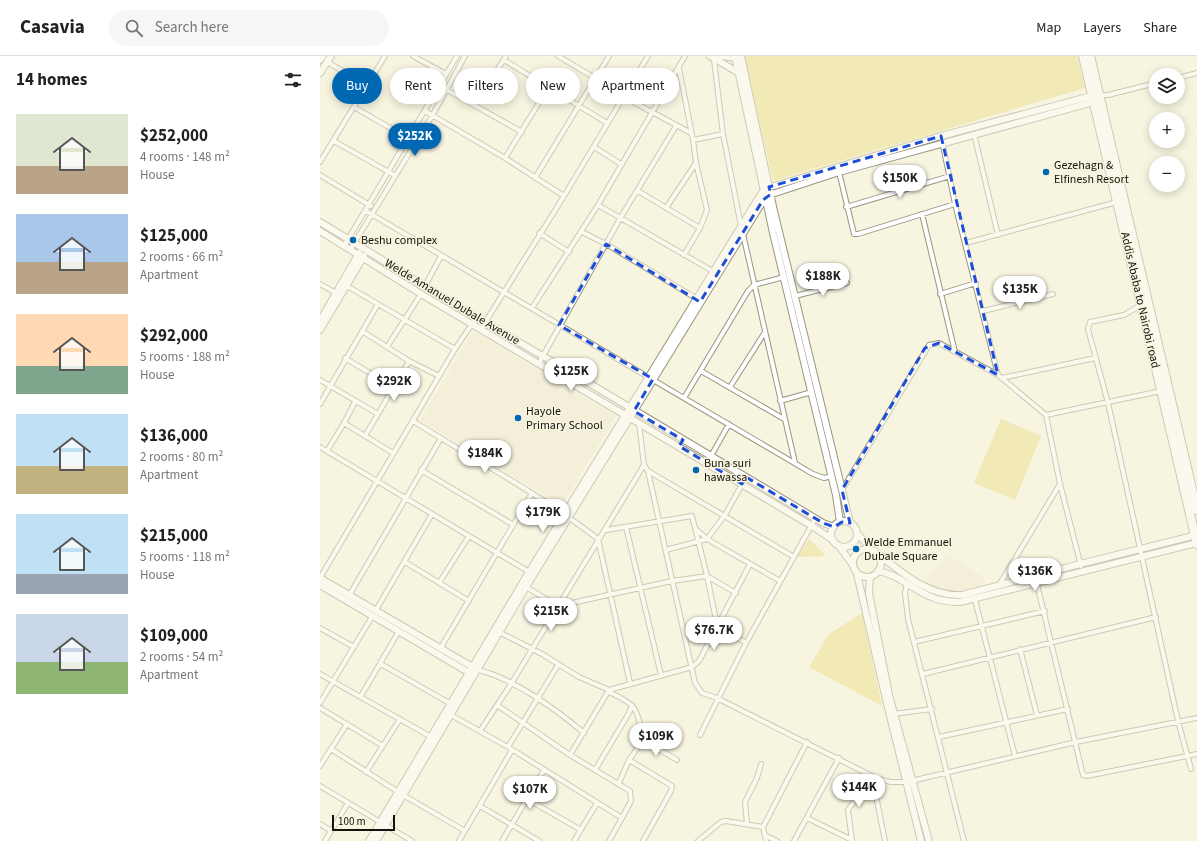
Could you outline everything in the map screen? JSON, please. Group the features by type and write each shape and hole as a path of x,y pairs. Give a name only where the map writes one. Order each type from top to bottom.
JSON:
{"highway":[{"name":"Addis Ababa to Nairobi road","path":"1083,56 1096,98 1121,201 1165,391 1196,540"},
{"name":"Addis Ababa to Nairobi road","path":"1090,56 1096,98"},
{"name":"Addis Ababa to Nairobi road","path":"1121,201 1141,304 1197,510"}],"main road":[{"path":"320,60 323,56"},
{"path":"320,73 331,56"},
{"path":"712,57 739,73"},
{"path":"737,57 739,73 767,192 795,296 850,523"},
{"path":"737,57 784,277 832,476 840,522"},
{"path":"434,738 451,715 474,672 532,573 698,300 743,232 767,192 943,143 1096,98"},
{"path":"716,272 741,225 767,192 941,136 1096,98"},
{"name":"Welde Amanuel Dubale Avenue","path":"320,222 476,318 632,409 815,519 834,527"},
{"path":"320,231 421,294 628,415 812,526 833,540 839,546 857,574 910,781 929,841"},
{"path":"320,321 336,293 365,249"},
{"path":"320,330 346,286 360,256"},
{"path":"679,446 683,440"},
{"path":"833,540 832,531 834,527 840,522 850,523 856,528 857,533 893,567 935,591 951,596 967,594 999,585 1082,571 1141,558 1196,540"},
{"path":"839,546 844,547 854,543 857,533"},
{"path":"878,571 888,573 930,597 939,600 960,602 972,600 1080,564 1140,550 1196,540"},
{"path":"852,565 858,551 863,549 876,552"},
{"path":"876,552 881,564 878,571 870,577 869,593 892,714"},
{"path":"370,841 383,824 434,738 451,704 474,672 499,632 526,587 532,573"},
{"path":"857,574 870,577"},
{"path":"320,578 350,594 399,631 474,672"},
{"path":"320,586 440,649 474,672"},
{"path":"967,594 972,600"},
{"path":"910,781 921,841"},
{"path":"376,841 383,824"}],"street":[{"path":"377,68 385,56"},
{"path":"413,56 435,68"},
{"path":"446,74 457,56"},
{"path":"344,246 351,241 375,208 394,175 432,116 465,56"},
{"path":"558,56 588,74"},
{"path":"601,68 609,56"},
{"path":"641,68 648,56"},
{"path":"684,255 700,228 707,210 696,163 679,68 685,56"},
{"path":"737,57 712,57 723,134 741,225 784,419 796,464"},
{"path":"475,105 505,58 526,73"},
{"path":"327,62 338,68"},
{"path":"1185,76 1197,73"},
{"path":"1096,98 1149,85"},
{"path":"447,90 522,132"},
{"path":"535,178 588,90"},
{"path":"320,162 356,104"},
{"path":"350,250 351,241 369,205 429,104"},
{"path":"505,158 539,104"},
{"path":"576,104 607,123"},
{"path":"481,329 619,104"},
{"path":"637,104 691,133"},
{"path":"532,308 582,232 657,104"},
{"path":"354,107 415,142"},
{"path":"425,111 505,158 564,196"},
{"path":"539,363 621,217 676,126"},
{"path":"693,140 723,134"},
{"path":"974,134 998,236"},
{"path":"941,136 955,204 1000,376"},
{"path":"334,140 394,175"},
{"path":"594,147 621,164"},
{"path":"666,208 696,163"},
{"path":"839,172 846,207 854,234 955,204"},
{"path":"320,175 375,208"},
{"path":"846,207 950,176"},
{"path":"638,191 700,228"},
{"path":"966,243 998,236 1121,201"},
{"path":"598,205 716,272"},
{"path":"366,211 796,464 819,477 824,478 832,476"},
{"path":"922,214 955,352"},
{"path":"582,232 606,244 698,300"},
{"path":"539,233 569,252"},
{"path":"425,286 441,256"},
{"path":"684,398 744,297 754,285 784,277"},
{"path":"795,296 847,283"},
{"path":"940,294 976,283"},
{"path":"320,284 336,293"},
{"path":"346,286 455,349"},
{"path":"387,347 421,294"},
{"path":"983,311 1053,294"},
{"path":"320,404 345,358 378,304"},
{"path":"1141,304 1124,315 1090,322 1088,329 1108,403 1178,722 1191,769"},
{"path":"320,578 455,349 476,318"},
{"path":"362,331 409,361 439,376"},
{"path":"730,387 765,332"},
{"path":"842,490 925,348 934,343 939,343 1000,376 1046,416 1060,484 1082,571"},
{"path":"345,358 393,387"},
{"path":"1000,376 1096,358"},
{"path":"365,436 409,361"},
{"path":"701,371 784,419"},
{"path":"320,380 355,402 378,414"},
{"path":"1046,416 1165,391"},
{"path":"780,401 812,392"},
{"path":"327,451 355,402"},
{"path":"413,420 567,515 598,539 630,683"},
{"path":"639,422 644,465 648,471 692,667 698,689 702,693 717,698 808,742 878,779 890,782 910,781 1076,742 1197,718"},
{"path":"344,423 393,453"},
{"path":"711,456 729,424"},
{"path":"350,594 441,438"},
{"path":"320,447 532,573"},
{"path":"480,731 511,684 598,539 606,530 644,465"},
{"path":"422,470 512,524"},
{"path":"648,471 794,557"},
{"path":"666,550 707,539 725,515 746,477"},
{"path":"999,585 1060,484"},
{"path":"440,649 512,524 532,493"},
{"path":"320,703 405,562 432,514"},
{"path":"606,530 692,516 700,542 717,625 746,643"},
{"path":"700,735 717,698 746,643 815,519"},
{"path":"626,527 642,588 661,675"},
{"path":"697,530 707,539 780,581"},
{"path":"439,583 469,536"},
{"path":"405,562 469,601"},
{"path":"570,755 609,691 630,683 692,667 703,655 717,625 736,594 750,564"},
{"path":"526,587 558,606 672,581 707,576 736,594"},
{"path":"1036,579 1045,611 1082,772 1087,776 1197,754"},
{"path":"907,583 906,607 964,841"},
{"path":"972,600 990,657 1015,756"},
{"path":"914,642 1045,611"},
{"path":"923,674 1020,649 1156,617"},
{"path":"320,628 354,647"},
{"path":"361,696 399,631"},
{"path":"499,632 532,648 558,665 609,691 632,705 638,716 642,740 629,760 619,783"},
{"path":"1020,649 1037,715"},
{"path":"381,664 451,704"},
{"path":"459,841 480,806 523,723 558,665"},
{"path":"474,672 487,672 511,684 560,713 584,733"},
{"path":"320,674 434,738"},
{"path":"497,705 570,755 619,783 632,795 630,807 609,841"},
{"path":"594,770 629,713 632,705"},
{"path":"320,708 383,746"},
{"path":"892,714 932,709"},
{"path":"939,737 1068,709"},
{"path":"451,715 510,749 622,818"},
{"path":"366,772 400,719"},
{"path":"320,766 347,724"},
{"path":"642,740 677,760"},
{"path":"777,841 766,838 762,827 808,742"},
{"path":"331,749 401,794 465,831"},
{"path":"794,841 839,758"},
{"path":"629,760 672,786 671,791 644,841"},
{"path":"747,824 745,802 757,778 761,764"},
{"path":"502,841 544,770"},
{"path":"852,840 848,810 872,776"},
{"path":"878,779 876,796 885,841"},
{"path":"320,786 412,841"},
{"path":"527,799 580,830"},
{"path":"324,841 348,803"},
{"path":"574,841 597,803"},
{"path":"480,806 537,841"},
{"path":"807,818 852,840"},
{"path":"698,841 721,822 734,821 762,827"},
{"path":"320,824 331,831"}],"highlighted area":[{"path":"941,136 998,375 939,343 925,348 842,490 850,523 842,522 834,527 823,523 746,477 742,484 679,446 683,440 634,411 653,379 559,325 606,244 700,302 763,200 771,194 769,187"}],"shaded area":[{"path":"744,56 1077,56 1085,88 773,181"},
{"name":"Hayole Primary School","path":"473,331 616,416 562,505 420,420"},
{"path":"1001,419 1041,436 1015,500 974,483"},
{"path":"809,539 826,556 797,557"},
{"path":"948,555 984,578 983,587 980,590 951,594 924,584 945,556"},
{"path":"862,613 882,706 809,667 829,634"}],"place":[{"name":"Gezehagn & Elfinesh Resort","path":"1046,172"},
{"name":"Beshu complex","path":"353,240"},
{"name":"Hayole Primary School","path":"518,418"},
{"name":"Buna suri hawassa","path":"696,470"},
{"name":"Welde Emmanuel Dubale Square","path":"856,549"}]}
